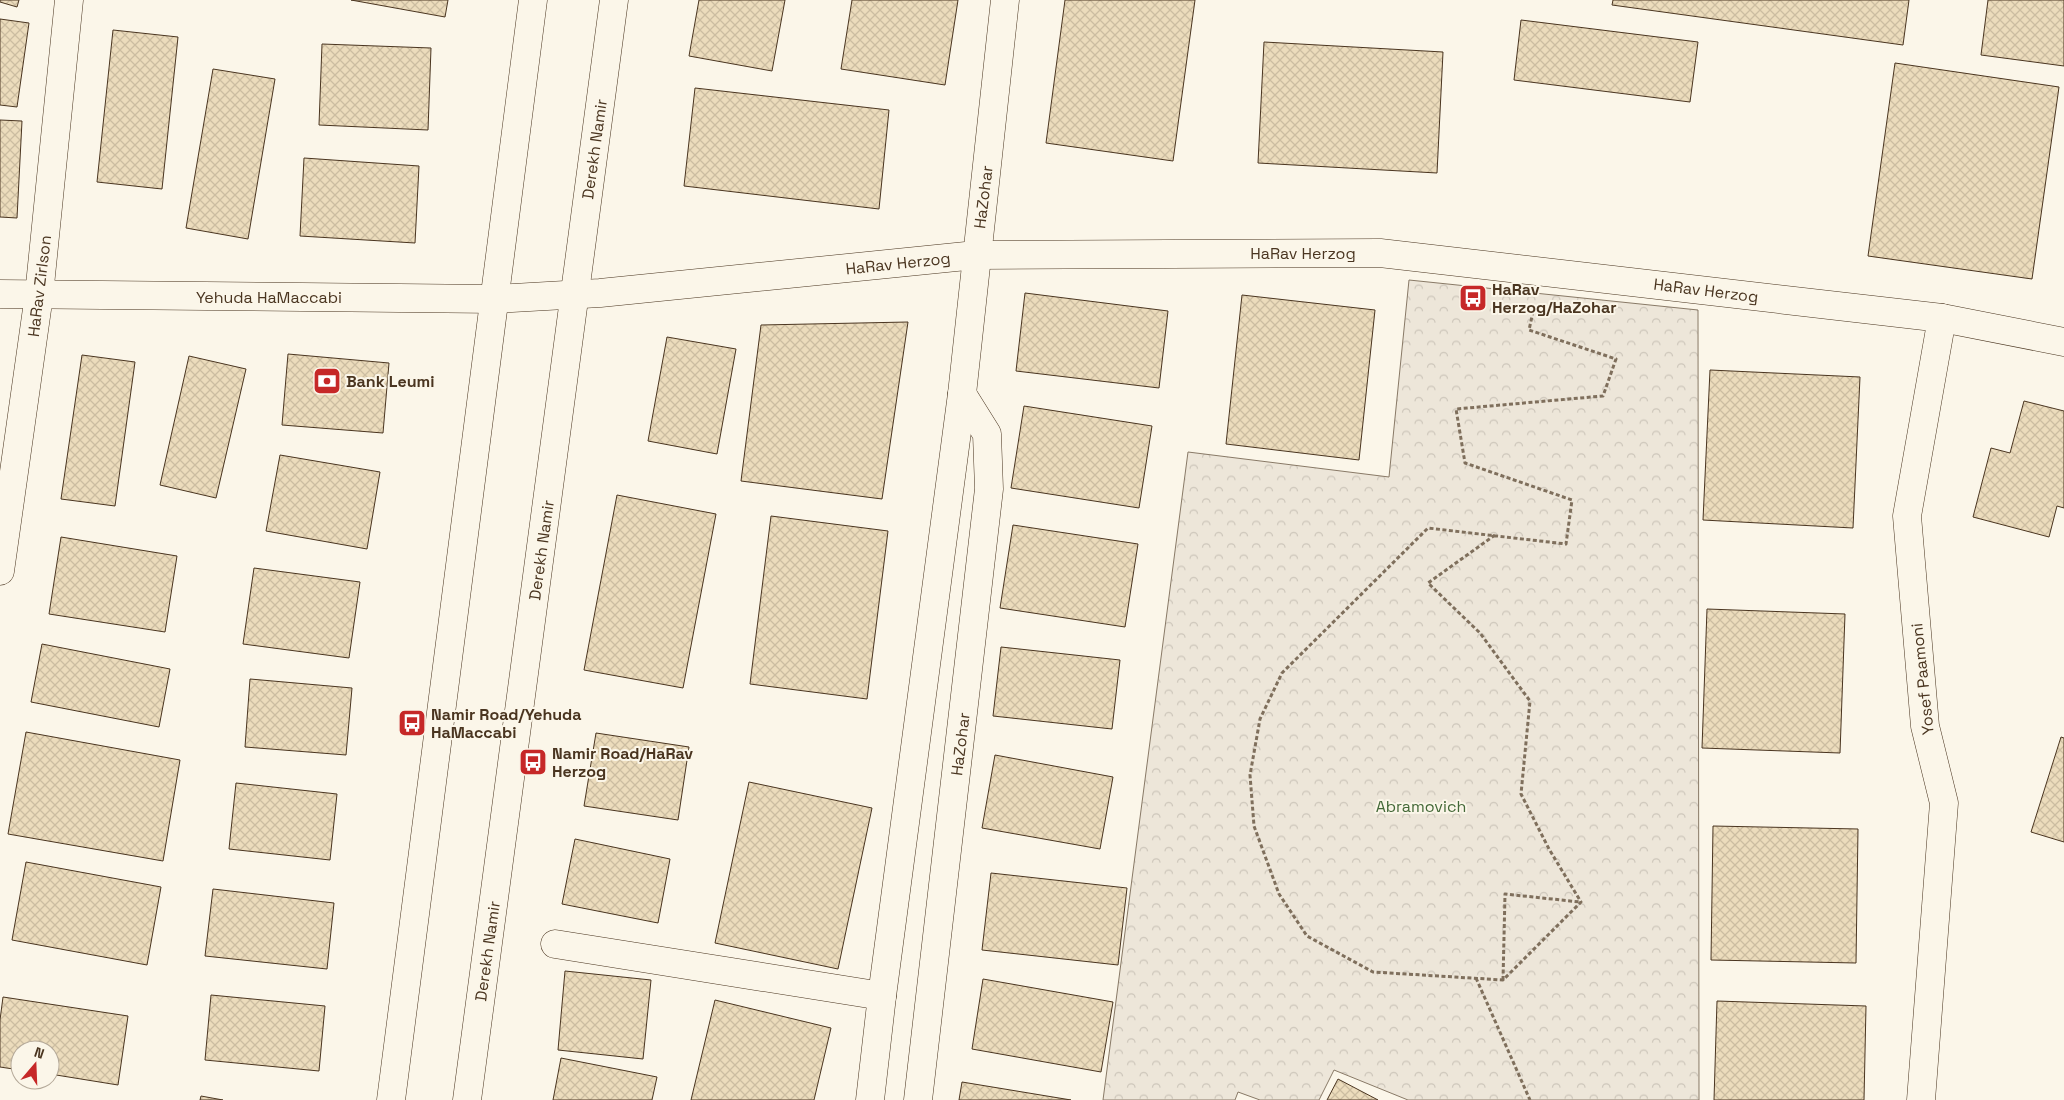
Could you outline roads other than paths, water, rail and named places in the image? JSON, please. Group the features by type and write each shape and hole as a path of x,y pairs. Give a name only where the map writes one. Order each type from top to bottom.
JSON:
{"street":[{"name":"HaRav Zirlson","path":"0,571 40,289 69,0"},
{"path":"391,1100 494,283 533,0"},
{"name":"Derekh Namir","path":"467,1100 614,0"},
{"name":"HaZohar","path":"870,1100 882,996 962,394 1005,0"},
{"name":"HaRav Herzog","path":"538,297 575,295 976,255 1380,253 1541,270 1942,318 2064,342"},
{"name":"Yehuda HaMaccabi","path":"0,279 40,289"},
{"name":"Yehuda HaMaccabi","path":"0,294 40,289 494,283 538,297"},
{"path":"494,283 575,295"},
{"name":"Yosef Paamoni","path":"1921,1100 1944,803 1925,726 1907,516 1942,318"},
{"name":"HaZohar","path":"918,1100 989,489 987,434 962,394"},
{"path":"555,944 882,996"}],"place":[{"name":"HaRav Herzog/HaZohar","path":"1473,298"},
{"name":"Bank Leumi","path":"327,381"},
{"name":"Namir Road/Yehuda HaMaccabi","path":"412,723"},
{"name":"Namir Road/HaRav Herzog","path":"533,762"}],"park label":[{"name":"Abramovich","path":"1421,806"}]}
